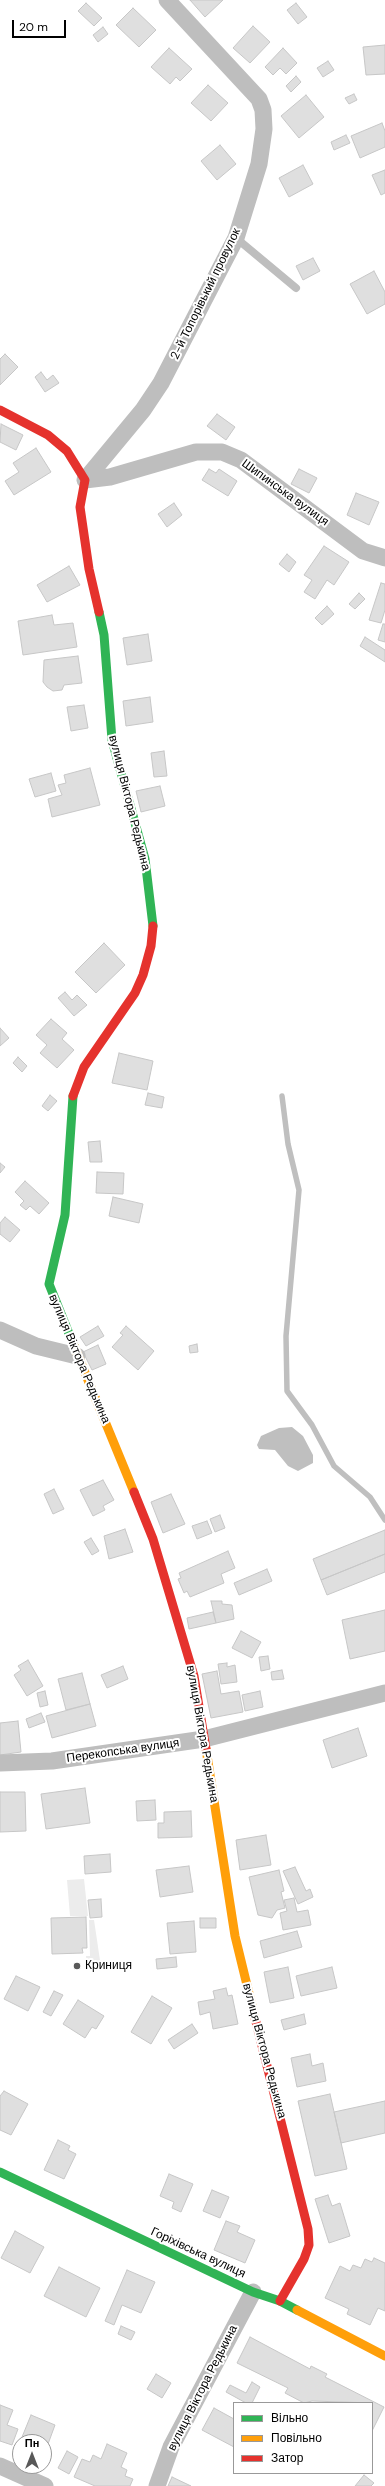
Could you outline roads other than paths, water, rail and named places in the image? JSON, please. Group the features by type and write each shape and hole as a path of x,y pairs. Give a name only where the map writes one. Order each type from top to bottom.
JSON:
{"street":[{"name":"2-й Топорівький провулок","path":"85,480 143,410 161,383 236,238 259,164 264,128 263,110 259,99 243,79 167,0"},
{"path":"0,410 48,435 67,450 85,480"},
{"name":"Шипинська вулиця","path":"85,480 110,477 196,452 222,452 241,460 364,550 385,558"},
{"name":"вулиця Віктора Редькина","path":"85,480 80,507 89,569 104,635 112,740 145,859 153,921 151,946 143,976 136,993 84,1067 73,1091 66,1202 49,1284 77,1356 153,1539 194,1676 240,1960 308,2229 309,2245 304,2259 280,2301"},
{"path":"0,1330 36,1346 77,1356"},
{"name":"Перекопська вулиця","path":"0,1763 52,1761 204,1739 385,1693"},
{"name":"Горіхівська вулиця","path":"0,2172 253,2292 280,2301 385,2356"},
{"name":"вулиця Віктора Редькина","path":"157,2486 171,2447 253,2292"},
{"path":"0,2466 45,2486"}],"lane":[{"path":"236,238 296,288"}],"waterway":[{"path":"282,1096 288,1144 299,1190 286,1336 287,1391 312,1425 334,1466 370,1497 385,1520"}],"place":[{"name":"Криниця","path":"77,1966"}]}
